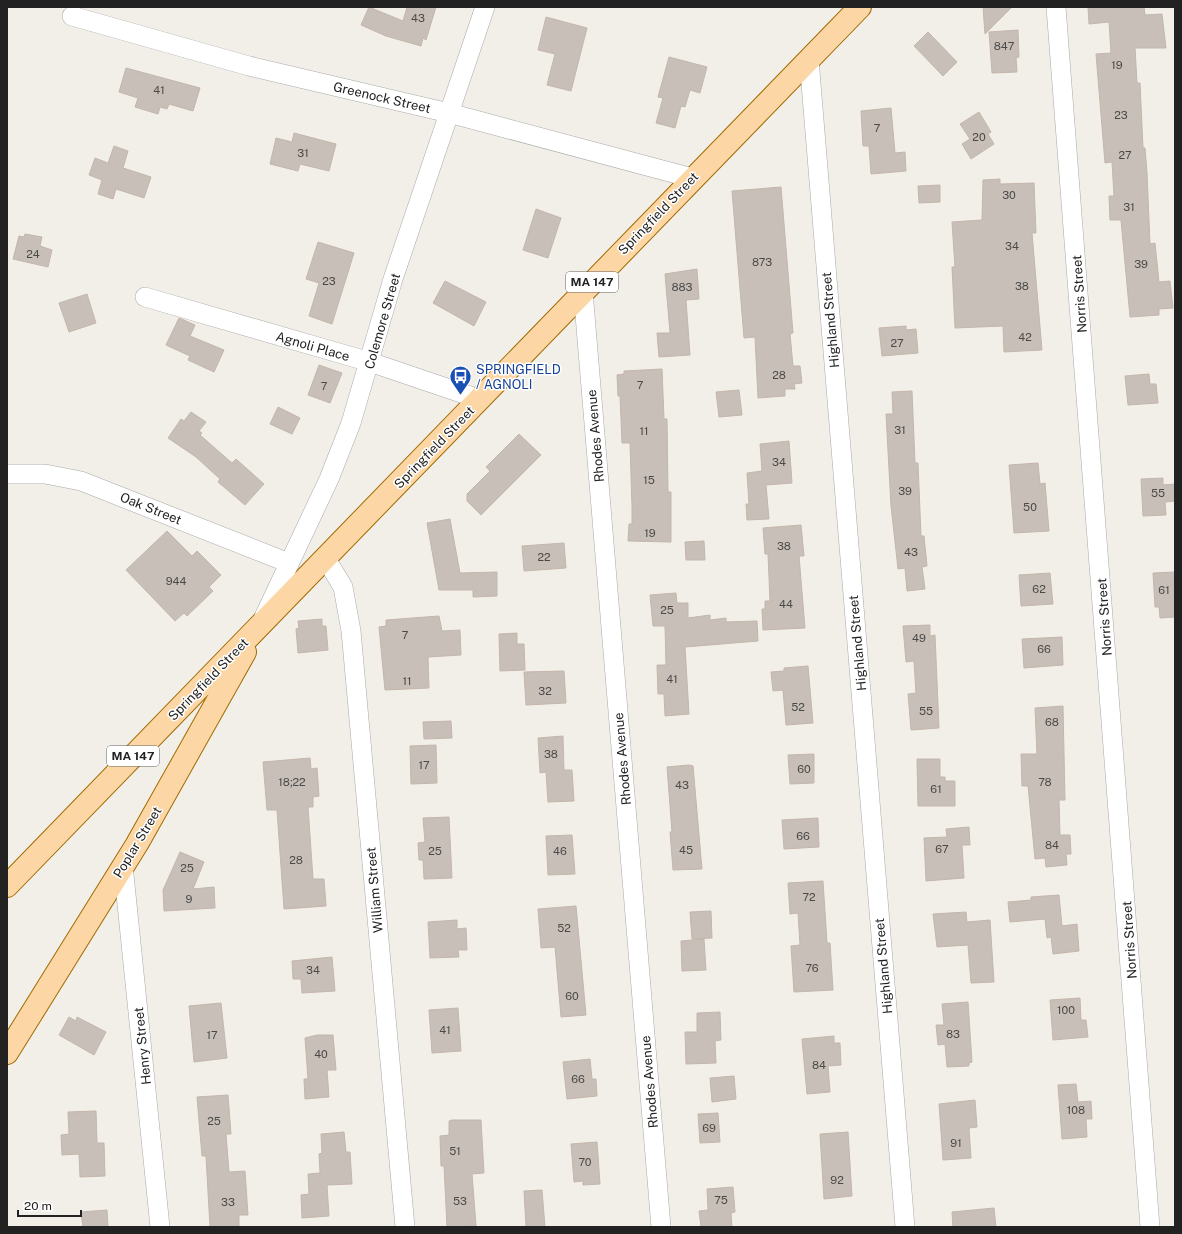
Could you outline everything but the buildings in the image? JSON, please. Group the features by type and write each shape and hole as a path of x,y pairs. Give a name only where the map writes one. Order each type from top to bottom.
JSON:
{"main road":[{"name":"Springfield Street","path":"7,886 326,559 692,178 860,7"},
{"name":"Poplar Street","path":"7,1053 124,865 260,627"}],"street":[{"name":"Colemore Street","path":"260,627 341,453 370,362 393,279 485,7"},
{"name":"Norris Street","path":"1056,7 1150,1227"},
{"name":"Greenock Street","path":"72,16 249,66 449,113 692,178"},
{"name":"Highland Street","path":"809,59 905,1227"},
{"name":"Rhodes Avenue","path":"583,291 661,1227"},
{"name":"Agnoli Place","path":"145,297 370,362 479,399"},
{"name":"Oak Street","path":"7,474 46,474 81,481 289,563"},
{"name":"William Street","path":"326,559 343,587 350,626 405,1227"},
{"name":"Henry Street","path":"124,865 160,1227"}],"place":[{"name":"SPRINGFIELD / AGNOLI","path":"460,396"}]}
